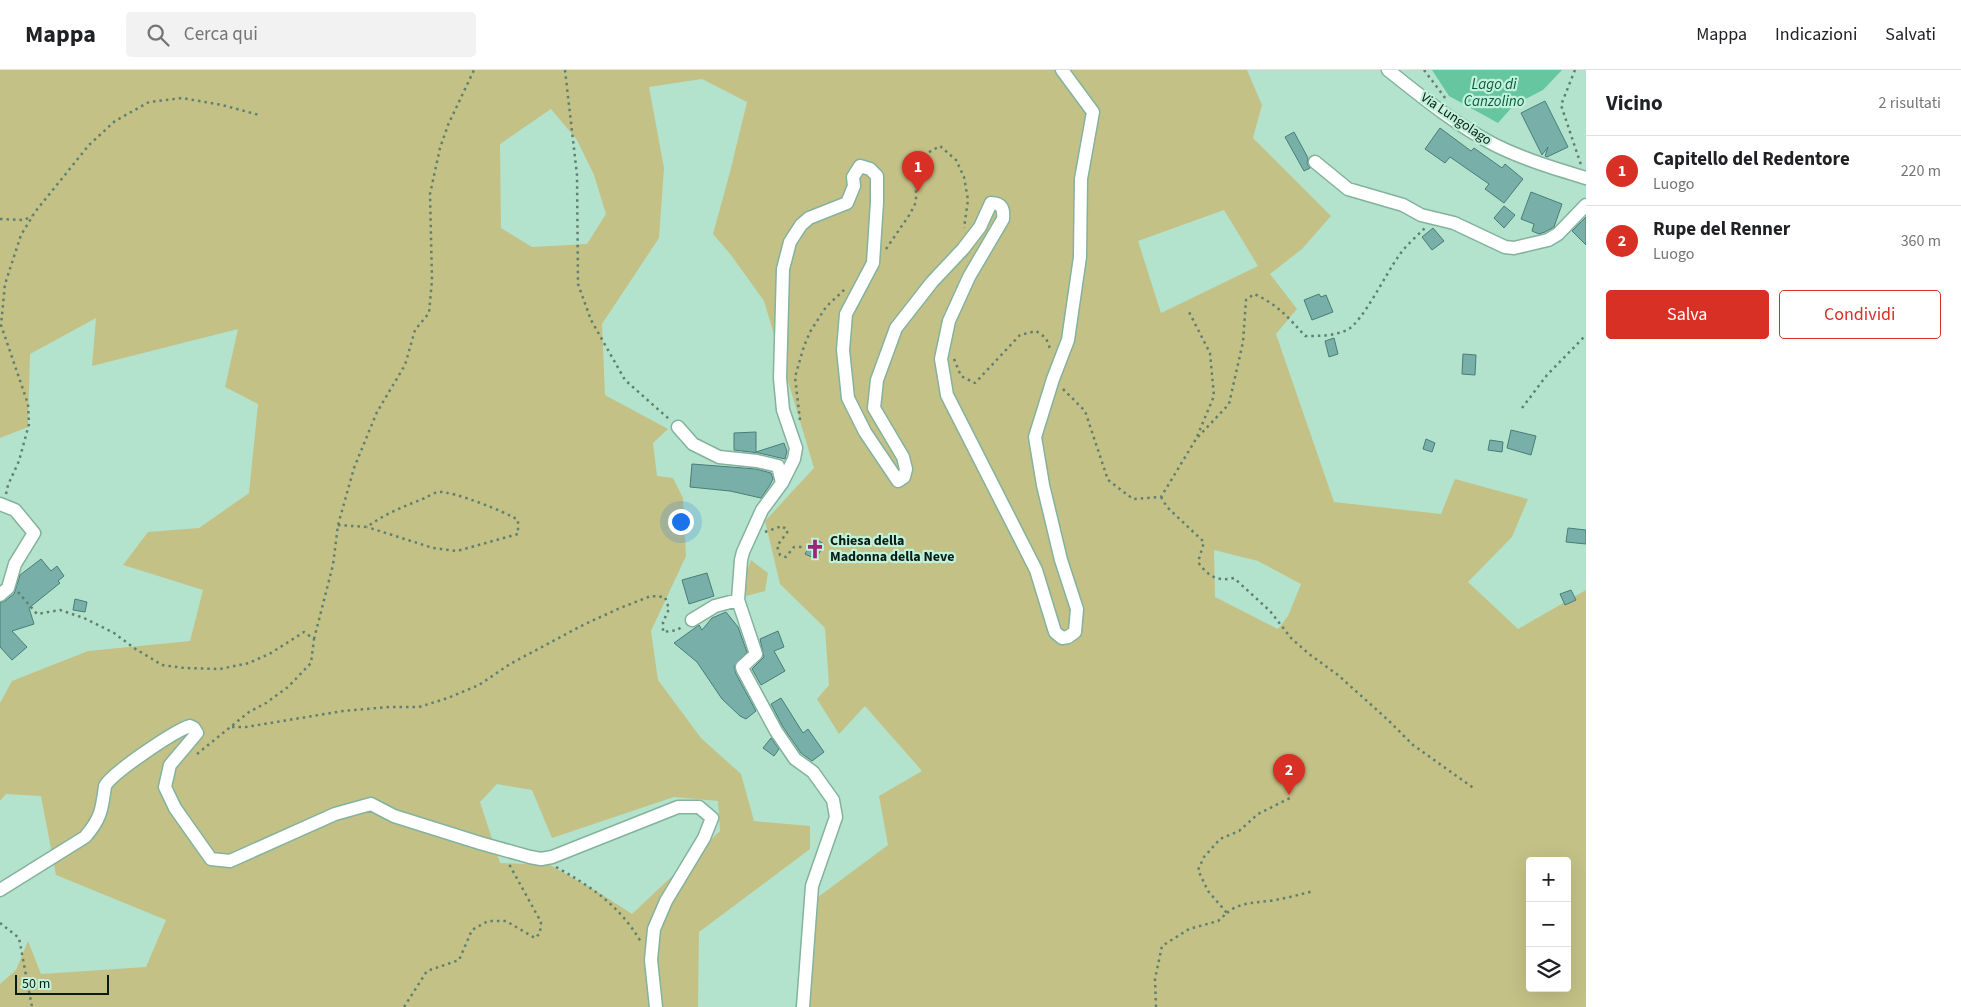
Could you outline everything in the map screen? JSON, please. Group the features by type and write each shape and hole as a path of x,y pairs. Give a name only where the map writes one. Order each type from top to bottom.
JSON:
{"street":[{"path":"803,1007 812,886 836,817 832,800 813,772 795,759 776,731 743,670 742,667 756,654 738,600 743,552 762,510 782,483 794,460 796,448 783,410 780,378 783,269 790,242 801,225 809,218 847,203 854,186 852,177 860,166 870,169 877,176 873,263 846,314 843,350 848,398 865,432 898,481 904,477 906,469 903,457 874,408 876,380 896,328 932,282 963,249 980,227 992,203 997,203 1004,210 1003,219 969,277 949,321 941,359 947,394 1036,570 1055,632 1062,638 1075,632 1076,609 1061,560 1035,437 1053,379 1068,340 1080,257 1081,179 1093,112 1062,70"},
{"name":"Via Lungolago","path":"1388,70 1455,120 1497,146 1586,178"},
{"path":"1315,162 1348,189 1403,205 1421,215 1454,223 1505,247 1514,248 1548,240 1558,234 1586,205"},
{"path":"678,427 693,444 719,457 757,461 778,466 782,483"},
{"path":"0,595 8,588 15,564 34,532 15,510 1,504"},
{"path":"692,620 715,606 738,600"},
{"path":"0,890 85,837 96,825 102,812 107,783 124,767 190,726 197,733 170,765 165,787 175,808 211,859 230,861 335,814 371,804 394,816 504,850 541,859 552,857 678,807 700,807 712,818 704,838 666,901 654,929 651,960 656,1007"}],"path":[{"path":"195,756 231,726 288,687 311,663 314,639 333,565 338,525 354,468 377,412 405,366 415,330 429,313 432,280 430,194 440,148 448,125 474,70"},
{"path":"565,70 578,175 578,284 591,320 625,380 678,427"},
{"path":"1424,70 1447,101"},
{"path":"1575,70 1561,105 1586,178"},
{"path":"1,504 19,461 29,424 28,404 1,325 5,284 21,236 33,216 89,145 115,121 149,102 182,98 222,105 259,115"},
{"path":"873,263 894,238 916,202 916,182 922,156 940,146 956,160 964,177 968,200 963,249"},
{"path":"0,219 24,220 33,216"},
{"path":"1196,439 1229,404 1243,342 1246,300 1254,294 1270,301 1305,336 1324,336 1348,330 1380,288 1398,256 1434,218"},
{"path":"801,422 795,376 804,346 810,332 826,307 846,288"},
{"path":"1161,496 1196,439 1214,396 1210,353 1190,312"},
{"path":"954,357 962,376 975,383 1020,335 1036,331 1046,338 1053,355"},
{"path":"1522,408 1547,375 1586,335"},
{"path":"1053,379 1085,411 1108,480 1133,499 1161,496"},
{"path":"338,525 367,527 433,548 458,551 518,534 518,520 508,514 471,500 440,492 404,506 377,519 367,527"},
{"path":"1161,496 1167,507 1204,542 1198,562 1204,571 1213,578 1226,580 1234,578 1247,588 1270,611 1291,638 1338,675 1388,720 1412,745 1475,789"},
{"path":"763,533 782,526 788,531 777,546 780,555 786,557 794,547 802,547"},
{"path":"9,581 37,614 60,610 84,618 114,633 162,665 220,669 249,663 271,653 304,632 314,639"},
{"path":"231,726 246,727 343,711 389,707 419,707 448,698 479,685 510,664 583,625 651,596 665,597 669,609 663,622 664,632 678,630 685,623 692,620"},
{"path":"1227,914 1208,891 1198,870 1204,857 1220,839 1239,831 1258,814 1292,797"},
{"path":"404,1007 428,971 459,960 472,930 488,921 506,921 535,938 540,933 542,922 512,872 504,850"},
{"path":"541,859 584,882 618,909 651,960"},
{"path":"1156,1007 1155,979 1162,946 1189,929 1218,921 1234,907 1314,891"},
{"path":"0,923 19,938 32,1007"}],"shaded area":[{"path":"0,70 1247,70 1262,105 1253,138 1331,216 1302,249 1270,274 1297,309 1276,334 1334,502 1441,514 1455,479 1528,499 1512,537 1468,582 1518,629 1586,590 1586,1007 795,1007 810,903 888,845 879,796 922,771 865,706 839,734 817,699 829,685 825,628 780,584 765,521 814,468 764,301 731,255 713,234 747,102 702,79 649,87 664,168 659,238 602,324 605,395 668,429 653,443 657,476 673,478 683,498 686,556 651,631 658,680 701,738 741,774 754,821 810,826 810,849 699,932 698,1007 0,1007 0,984 16,970 28,941 41,974 146,967 166,920 56,875 41,796 6,794 0,801 0,703 12,681 88,651 190,641 203,590 123,565 148,532 199,528 249,493 258,404 225,387 238,329 92,366 96,318 30,354 28,427 0,438","holes":["551,109 577,140 594,175 606,214 587,244 532,247 501,228 500,144","1224,210 1258,266 1161,313 1138,241","1214,550 1258,561 1301,584 1288,616 1278,629 1215,597","497,784 532,790 552,838 674,797 718,801 720,831 632,914 550,865 500,863 480,802"]},
{"path":"751,560 768,573 765,591 742,597 743,581"}],"water":[{"name":"Lago di Canzolino","path":"1432,70 1562,70 1543,90 1514,105 1498,123 1449,96"}],"building":[{"path":"1545,101 1568,147 1547,157 1545,156 1548,147 1542,155 1521,113"},
{"path":"1440,128 1471,151 1474,148 1502,168 1505,164 1523,179 1504,203 1485,189 1489,184 1450,157 1445,163 1425,149"},
{"path":"1294,132 1308,158 1307,164 1310,168 1304,171 1285,137"},
{"path":"1531,192 1562,204 1554,227 1539,234 1532,231 1534,224 1521,219"},
{"path":"1504,206 1515,215 1504,228 1494,218"},
{"path":"1586,217 1586,245 1572,231"},
{"path":"1433,228 1444,241 1432,250 1422,237"},
{"path":"1319,294 1321,297 1326,295 1333,312 1312,320 1304,300"},
{"path":"1334,338 1338,354 1329,357 1325,341"},
{"path":"1463,354 1476,355 1475,375 1462,374"},
{"path":"1511,430 1536,436 1531,455 1507,448"},
{"path":"756,432 756,452 784,443 787,451 785,459 734,450 734,433"},
{"path":"1426,439 1435,443 1432,452 1423,449"},
{"path":"1490,440 1503,442 1502,452 1488,450"},
{"path":"692,464 756,469 771,473 773,479 761,498 730,491 690,487"},
{"path":"1568,528 1586,530 1586,544 1566,542"},
{"name":"Chiesa della Madonna della Neve","path":"814,538 824,544 816,559 805,554"},
{"path":"41,559 51,571 57,566 64,576 58,581 60,583 29,608 34,624 12,631 27,647 12,660 0,647 0,603 14,594 20,575"},
{"path":"707,573 714,596 689,604 682,580"},
{"path":"1571,590 1576,600 1565,605 1560,594"},
{"path":"75,599 87,602 85,612 73,610"},
{"path":"726,612 738,627 747,652 734,666 736,674 756,711 746,719 740,716 722,699 697,662 674,643 699,625 702,630 712,618"},
{"path":"778,631 784,647 774,651 785,671 761,685 752,669 764,657 760,639"},
{"path":"781,698 803,733 808,729 824,752 812,761 801,753 783,727 771,704"},
{"path":"771,738 779,749 774,756 763,748"}],"place":[{"name":"Capitello del Redentore","path":"918,192"},
{"name":"Chiesa della Madonna della Neve","path":"815,549"},
{"name":"Rupe del Renner","path":"1289,795"}]}
